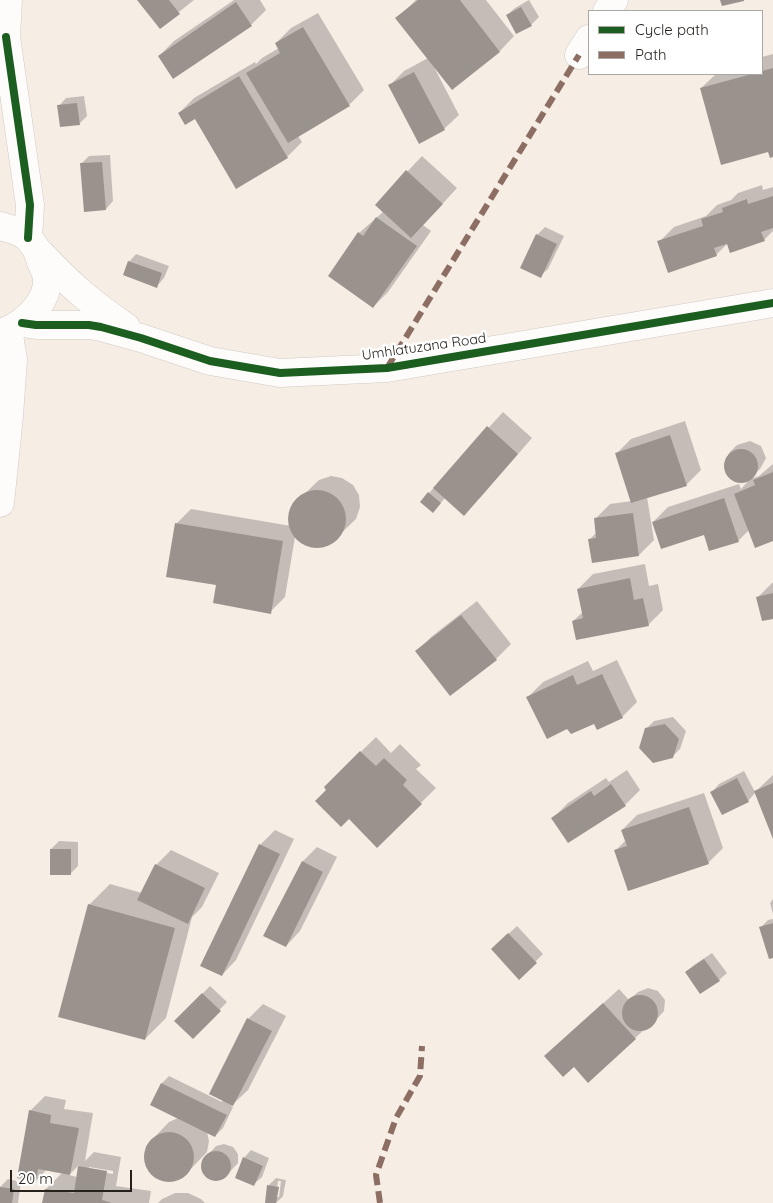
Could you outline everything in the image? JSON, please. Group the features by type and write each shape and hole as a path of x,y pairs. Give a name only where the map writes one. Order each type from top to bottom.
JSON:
{"street":[{"path":"0,65 6,37 8,0"},
{"path":"0,503 13,359 10,328 35,311 44,296 47,278 33,245 30,205 6,37"},
{"path":"0,226 17,231 33,245"},
{"name":"Umhlatuzana Road","path":"33,245 72,286 96,306 141,338"},
{"name":"Umhlatuzana Road","path":"10,328 36,325 101,326 210,362 280,373 387,368 773,303"}],"building":[{"path":"137,0 169,0 180,14 160,29"},
{"path":"418,0 460,0 500,52 452,90 395,18"},
{"path":"720,0 744,0 744,1 722,6"},
{"path":"236,2 252,26 173,79 158,56"},
{"path":"521,7 532,26 516,34 506,15"},
{"path":"303,27 350,106 288,143 246,73 280,53 275,43"},
{"path":"773,68 773,157 770,158 768,152 721,165 700,88 748,75 763,75 763,71"},
{"path":"414,72 445,130 419,144 388,85"},
{"path":"239,76 288,158 236,189 195,119 185,125 178,113"},
{"path":"77,103 80,125 60,127 57,105"},
{"path":"102,162 106,210 84,212 80,163"},
{"path":"406,170 443,204 411,238 375,205"},
{"path":"773,196 773,228 761,232 765,241 730,253 727,244 714,248 717,256 668,273 657,241 703,226 701,219 723,212 722,208 747,199 748,204"},
{"path":"376,217 417,246 373,308 328,276 358,232 363,236"},
{"path":"536,234 557,244 541,278 520,268"},
{"path":"128,261 162,273 157,288 123,275"},
{"path":"487,426 518,454 464,516 433,488"},
{"path":"670,435 687,486 631,503 615,453"},
{"path":"741,449 753,454 758,466 753,478 741,483 729,478 724,466 729,454"},
{"path":"773,472 773,541 755,548 734,494 755,485 753,480"},
{"path":"317,490 333,495 341,503 346,519 341,535 333,543 317,548 301,543 293,535 288,519 293,503 301,495"},
{"path":"428,492 441,503 433,513 420,502"},
{"path":"724,498 739,542 709,551 704,535 661,549 652,522"},
{"path":"633,513 639,556 592,563 588,539 596,538 594,518"},
{"path":"175,523 283,541 271,614 213,603 216,585 166,577"},
{"path":"630,578 634,600 643,598 649,626 576,640 572,621 583,618 577,589"},
{"path":"773,593 773,619 762,621 756,597"},
{"path":"461,615 497,660 450,696 415,651"},
{"path":"602,674 623,718 597,730 594,724 571,734 567,729 547,739 526,697 573,675 577,685"},
{"path":"665,724 679,739 673,758 653,763 639,748 645,728"},
{"path":"360,751 376,766 384,758 407,780 403,785 422,804 377,848 349,819 341,827 315,801 326,790 324,787"},
{"path":"737,778 749,802 722,815 710,792"},
{"path":"773,783 773,839 754,791"},
{"path":"611,784 626,806 568,843 551,818 591,791 594,796"},
{"path":"689,807 709,864 628,891 614,850 627,846 621,830"},
{"path":"259,844 280,854 222,976 200,966"},
{"path":"50,849 71,849 71,875 50,875"},
{"path":"302,861 323,872 286,947 263,936"},
{"path":"155,864 205,888 188,924 137,900"},
{"path":"88,904 175,928 145,1040 58,1017"},
{"path":"773,923 773,958 769,959 759,927"},
{"path":"508,933 537,963 519,980 491,949"},
{"path":"704,959 720,981 700,994 685,972"},
{"path":"202,993 221,1011 193,1039 174,1021"},
{"path":"640,995 647,996 653,1000 657,1006 657,1020 653,1026 647,1030 640,1031 633,1030 627,1026 623,1020 622,1013 623,1006 627,1000 633,996"},
{"path":"603,1003 636,1039 588,1083 574,1067 563,1077 544,1056"},
{"path":"247,1018 272,1031 233,1106 209,1094"},
{"path":"161,1083 227,1115 215,1137 150,1105"},
{"path":"29,1110 51,1115 50,1123 79,1128 70,1175 38,1169 36,1182 17,1178"},
{"path":"164,1132 174,1132 187,1139 194,1152 194,1162 187,1175 174,1182 164,1182 155,1178 148,1171 144,1162 144,1152 148,1143 155,1136"},
{"path":"216,1151 227,1155 231,1166 227,1177 216,1181 205,1177 201,1166 205,1155"},
{"path":"243,1157 263,1166 254,1186 235,1178"},
{"path":"78,1166 107,1171 102,1200 112,1203 42,1203 45,1189 74,1193"},
{"path":"267,1185 279,1187 276,1203 265,1203"},
{"path":"0,1187 14,1189 12,1203 0,1203"}],"marked path":[{"path":"387,368 579,55"},
{"path":"380,1203 376,1175 396,1118 420,1076 422,1046"}],"cycle path":[{"path":"6,37 30,205 28,238"},
{"path":"22,323 101,327 210,361 280,373 387,368 773,303"}]}
